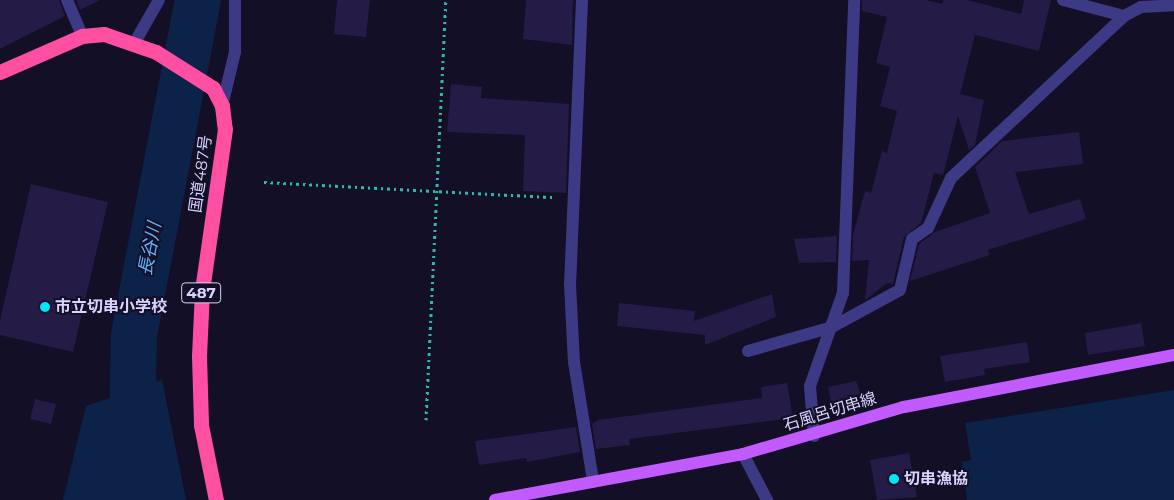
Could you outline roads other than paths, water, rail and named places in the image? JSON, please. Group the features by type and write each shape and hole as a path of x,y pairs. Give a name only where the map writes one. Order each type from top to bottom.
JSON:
{"highway":[{"name":"国道487号","path":"0,72 82,36 104,34 135,42 156,52 213,88 222,106 225,129 202,290 198,356 201,425 216,500"}],"main road":[{"name":"石風呂切串線","path":"495,500 743,454 814,436 904,407 1174,355"}],"street":[{"path":"67,0 82,36"},
{"path":"135,42 159,0"},
{"path":"222,106 235,52 235,0"},
{"path":"582,0 570,284 574,362 593,481"},
{"path":"814,436 810,386 843,293 854,0"},
{"path":"1063,0 1124,16"},
{"path":"748,351 832,327 900,290 912,239 928,228 951,178 1124,16 1142,3 1174,5"},
{"path":"743,454 767,500"}],"water":[{"path":"162,380 186,500 63,500 86,406"},
{"path":"1174,390 1174,500 967,500 962,462 971,460 965,423"}],"waterway":[{"name":"長谷川","path":"131,500 134,335 198,0"}],"place":[{"name":"市立切串小学校","path":"45,307"},
{"name":"切串漁協","path":"894,479"}]}
